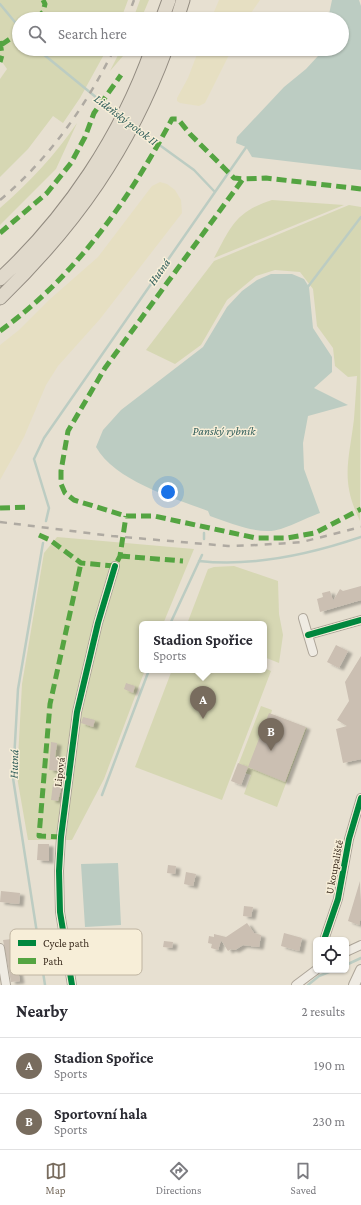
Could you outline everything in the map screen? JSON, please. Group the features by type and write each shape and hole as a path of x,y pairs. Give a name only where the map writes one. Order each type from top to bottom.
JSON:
{"highway":[{"path":"164,12 168,0"},
{"path":"179,12 183,0"},
{"path":"0,279 42,237 87,178 129,103 149,56"},
{"path":"0,298 52,245 95,189 124,144 142,109 163,56"}],"street":[{"name":"Lipová","path":"63,929 60,912 59,871 61,836 76,712 98,623 115,566"},
{"path":"303,618 313,652"},
{"path":"308,635 361,620"},
{"name":"U koupaliště","path":"325,937 338,899 349,839 361,798"},
{"path":"349,951 361,945"},
{"path":"0,948 6,985"},
{"path":"296,985 313,972"},
{"path":"354,985 360,972"},
{"name":"Lipová","path":"70,975 72,985"}],"shaded area":[{"path":"219,0 260,0 252,12 214,12"},
{"path":"196,56 228,56 205,103 199,106 180,103 177,101 177,98 188,78"},
{"path":"160,182 167,184 175,190 181,200 182,213 100,319 58,366 46,385 24,437 0,480 0,345 19,330 49,300 98,257 152,186"}],"green space":[{"path":"0,0 128,0 124,12 12,12 12,56 103,56 80,98 63,123 53,116 28,149 0,177 0,79 7,69 0,59"},
{"path":"140,0 149,0 144,12 136,12"},
{"path":"118,56 123,56 110,71"},
{"path":"77,123 56,169 0,225 0,208 42,168"},
{"path":"272,200 344,205 214,258 230,229 242,215"},
{"path":"349,205 361,207 360,521 350,494 348,482 348,459 354,419 357,376 348,377 335,366 333,348 317,326 313,289 300,272 275,270 256,276 227,300 201,345 175,364 146,350 214,261"},
{"path":"57,537 194,549 164,621 139,621 139,673 144,673 104,779 72,840 28,840 17,777 22,684 44,553"},
{"path":"234,566 278,581 279,614 283,635 279,663 267,658 267,621 188,621 208,569 214,567"},
{"path":"267,669 271,671 222,800 135,767 171,673 267,673"},
{"path":"261,706 272,710 271,714 307,728 277,807 244,794 251,775 245,773 232,781"}],"water":[{"path":"332,0 359,0 361,6 361,170 252,157 246,147 236,143 237,137 284,87 306,69 318,56 349,56 349,12 329,12"},
{"name":"Panský rybník","path":"271,274 292,274 304,279 309,287 313,328 332,357 332,372 314,388 348,405 308,416 303,443 304,469 320,513 280,529 273,531 260,531 245,528 210,516 208,511 146,487 117,470 105,459 96,447 103,430 121,410 203,347 227,307 242,291 257,280"},
{"path":"118,863 121,925 85,927 81,864"}],"building":[{"path":"361,586 361,600 320,612 317,599 323,597 322,593 330,591 333,601 340,589 343,591"},
{"path":"336,645 348,651 339,668 327,662"},
{"path":"361,656 361,759 343,763 336,729 347,726 337,720 349,701 345,682"},
{"path":"126,683 135,686 133,693 124,689"},
{"path":"269,713 306,727 285,782 248,767"},
{"path":"83,717 95,720 93,727 81,723"},
{"path":"51,742 57,743 55,757 64,758 63,765 59,765 59,771 49,770"},
{"path":"238,763 248,767 241,785 231,781"},
{"path":"53,784 62,785 58,801 51,800"},
{"path":"38,844 49,844 49,861 37,860"},
{"path":"168,865 176,866 175,874 167,873"},
{"path":"186,872 196,874 193,886 184,884"},
{"path":"360,881 361,917 359,925 348,921"},
{"path":"1,891 20,893 19,904 0,902"},
{"path":"244,906 253,907 251,917 243,916"},
{"path":"247,923 254,933 261,935 259,947 243,945 235,950 231,949 228,951 221,940 218,950 211,948 212,944 208,943 209,936 214,937 214,934 226,937"},
{"path":"284,933 302,938 299,951 281,946"},
{"path":"10,939 10,975 19,975 20,981 11,982 3,940"},
{"path":"164,941 173,942 172,948 163,947"}],"waterway":[{"name":"Lideňský potok II","path":"0,4 12,19"},
{"name":"Lideňský potok II","path":"46,56 119,116"},
{"name":"Lideňský potok II","path":"136,128 194,170 214,191"},
{"name":"Hutná","path":"46,521 49,508 34,459 44,438 247,146"},
{"path":"307,288 361,217"},
{"path":"204,533 204,539"},
{"path":"199,561 240,562 281,558 322,549 361,537"},
{"name":"Hutná","path":"36,929 13,778 18,689 43,543"},
{"path":"171,621 202,555"},
{"path":"102,795 148,673"},
{"path":"349,964 361,958"},
{"path":"308,985 319,976 326,973"},
{"name":"Hutná","path":"43,975 45,985"}],"railway":[{"path":"130,12 134,0"},
{"path":"0,200 34,167 65,130 92,91 110,56"},
{"path":"0,522 112,536 228,546 302,542 361,527"}],"marked path":[{"path":"43,0 45,4 43,12"},
{"path":"1,45 12,38"},
{"path":"0,41 2,55 0,62"},
{"path":"0,233 47,193 71,163 85,137 94,113 121,75"},
{"path":"0,331 27,310 52,286 76,262 98,235 138,179 172,119 178,119 190,134 234,178 243,179"},
{"path":"361,189 266,178 243,179 105,368 68,431 61,471 61,484 65,493 74,500 126,516 154,516 256,538 287,538 315,533 361,509"},
{"path":"0,508 29,507"},
{"path":"39,535 50,540 81,563 115,566 120,556 126,516"},
{"path":"120,556 183,561"},
{"path":"61,837 39,836 50,704 81,563"}],"cycle path":[{"path":"63,929 60,912 59,871 61,837 77,712 98,623 115,566"},
{"path":"308,635 361,620"},
{"path":"325,937 338,899 349,839 361,798"},
{"path":"70,975 72,985"}],"place":[{"name":"Stadion Spořice","path":"203,719"},
{"name":"Sportovní hala","path":"271,751"}]}
